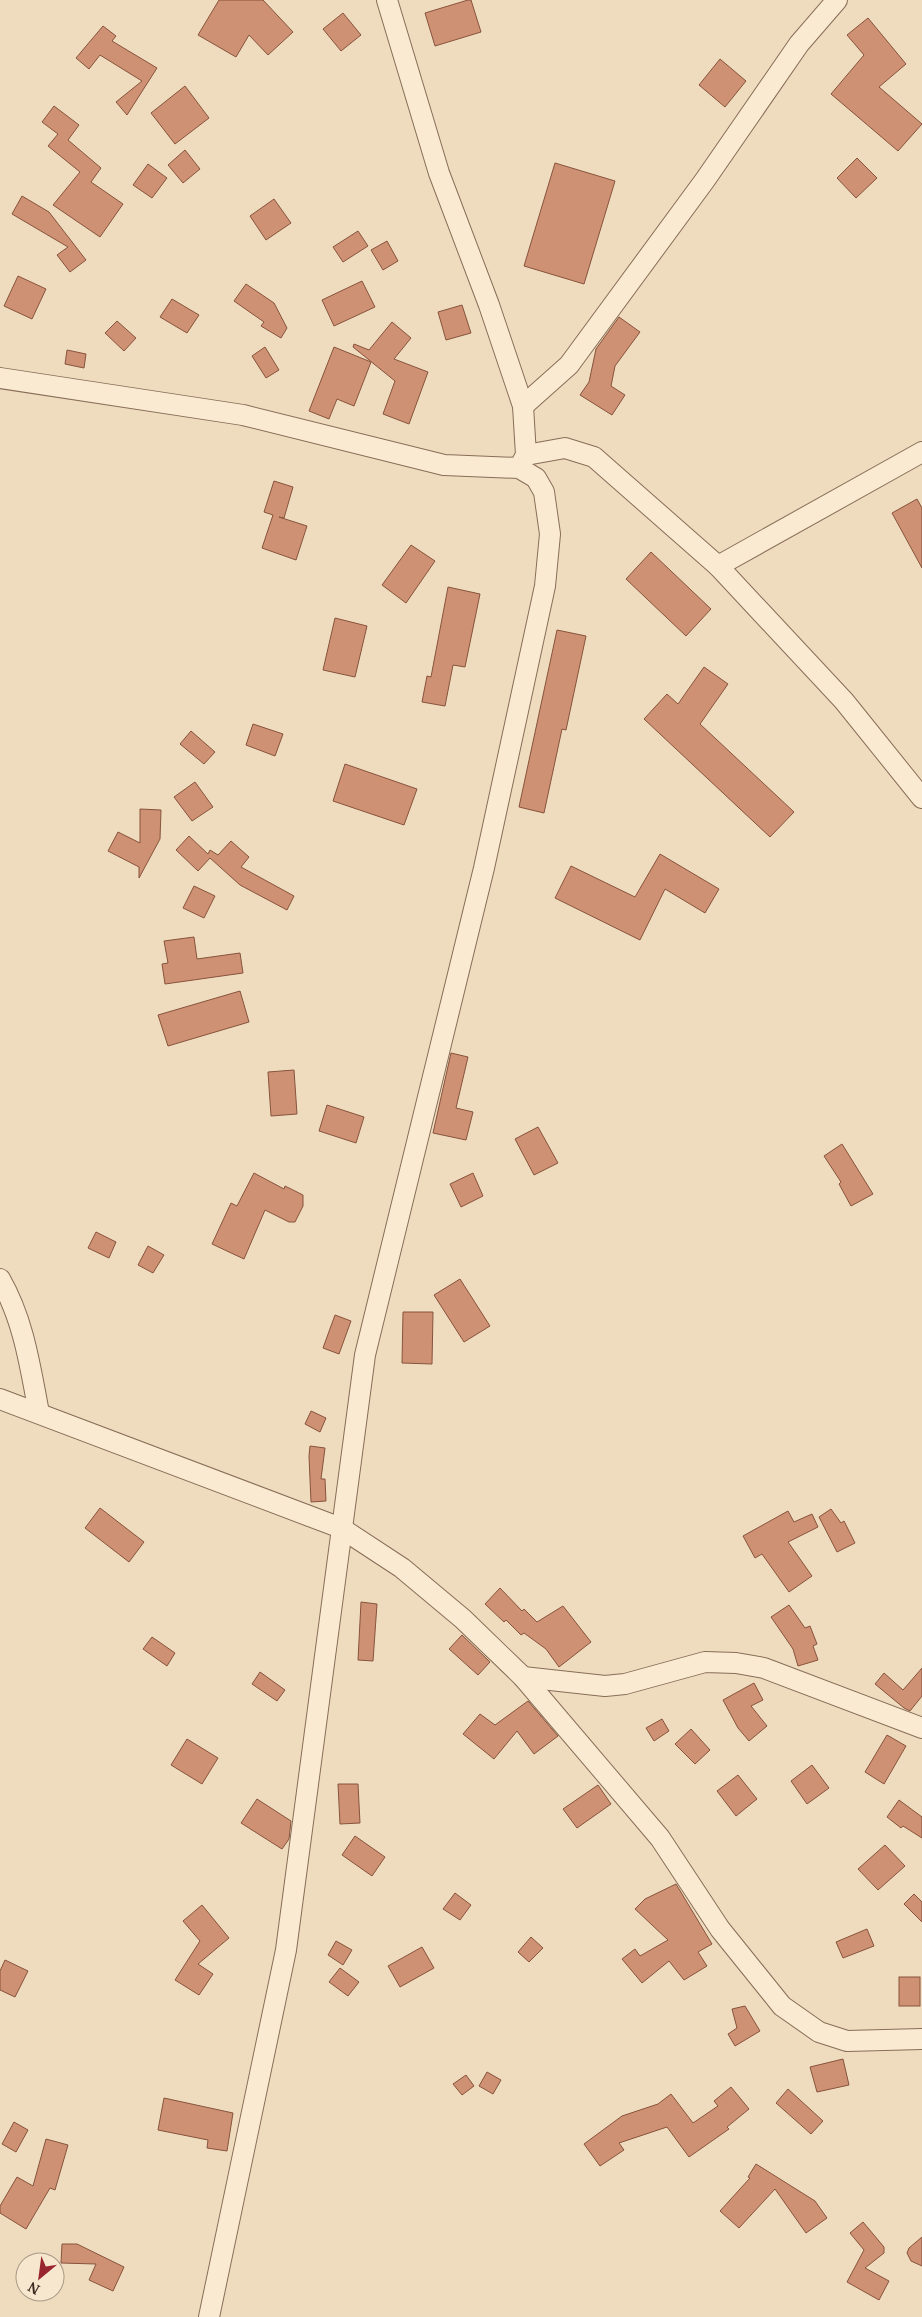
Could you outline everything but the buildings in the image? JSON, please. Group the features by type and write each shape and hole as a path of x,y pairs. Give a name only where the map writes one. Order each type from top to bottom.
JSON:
{"street":[{"path":"209,2317 286,1950 365,1355 484,868 545,586 550,534 544,492 536,478 522,462 523,406 489,305 439,173 387,0"},
{"path":"523,406 569,365 705,180 799,44 837,0"},
{"path":"0,378 243,415 444,464 522,462 565,448 594,457 718,566 844,701 922,798"},
{"path":"718,566 922,452"},
{"path":"0,1279 17,1311 25,1340 39,1413"},
{"path":"0,1400 39,1413 341,1528 402,1568 463,1619 523,1677 660,1838 720,1929 782,2006 819,2032 847,2041 922,2039"},
{"path":"523,1677 604,1686 626,1684 705,1662 736,1663 764,1668 922,1728"}]}
